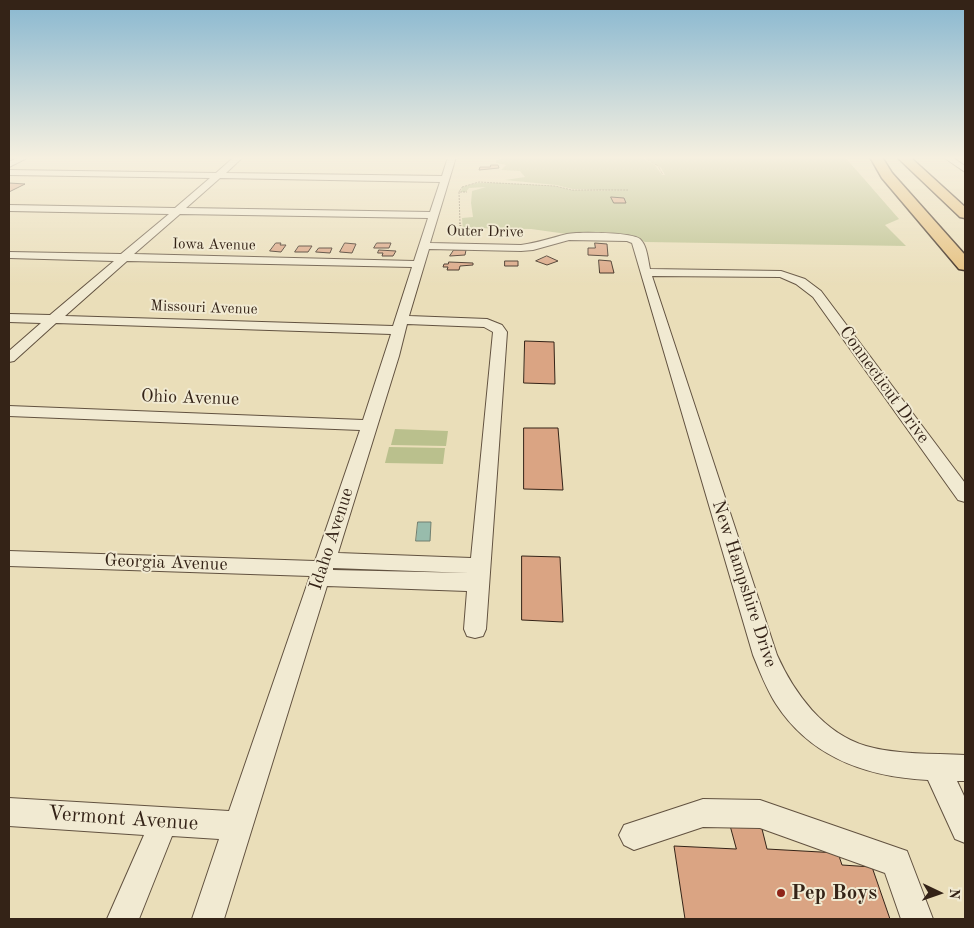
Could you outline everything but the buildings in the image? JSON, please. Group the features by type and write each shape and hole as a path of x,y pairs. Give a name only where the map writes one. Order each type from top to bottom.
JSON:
{"highway":[{"path":"909,200 965,265"},
{"path":"925,200 937,212"},
{"path":"950,200 965,214"}],"street":[{"path":"9,358 189,200"},
{"name":"Idaho Avenue","path":"208,919 392,356 399,325 438,200"},
{"path":"9,208 434,215"},
{"name":"Outer Drive","path":"421,255 528,248 569,237 634,240"},
{"name":"New Hampshire Drive","path":"634,240 639,245 760,639 777,684 790,704 807,722 831,742 855,755 880,762 936,767"},
{"name":"Iowa Avenue","path":"9,255 124,258 421,255"},
{"name":"Connecticut Drive","path":"646,272 771,274 798,280 817,294 965,496"},
{"name":"Missouri Avenue","path":"9,318 399,325 482,322 493,325 500,332 479,575"},
{"name":"Ohio Avenue","path":"9,411 369,425"},
{"name":"Georgia Avenue","path":"9,558 479,575"},
{"path":"475,629 479,575"},
{"path":"965,768 936,767 965,829"},
{"name":"Vermont Avenue","path":"9,812 238,826"},
{"path":"634,835 703,813 760,814 896,862 916,919"},
{"path":"123,919 164,822"}],"path":[{"path":"458,200 462,231"}],"green space":[{"path":"471,200 883,200 899,219 885,225 906,246 645,242 635,237 608,232 567,234 531,229 467,228 466,231 463,231 462,218 473,217"},
{"path":"395,429 448,431 446,446 391,445"},
{"path":"389,447 445,448 443,464 385,463"}],"shaded area":[{"path":"418,522 431,522 430,541 416,541"}],"place":[{"name":"Pep Boys","path":"781,893"}]}
